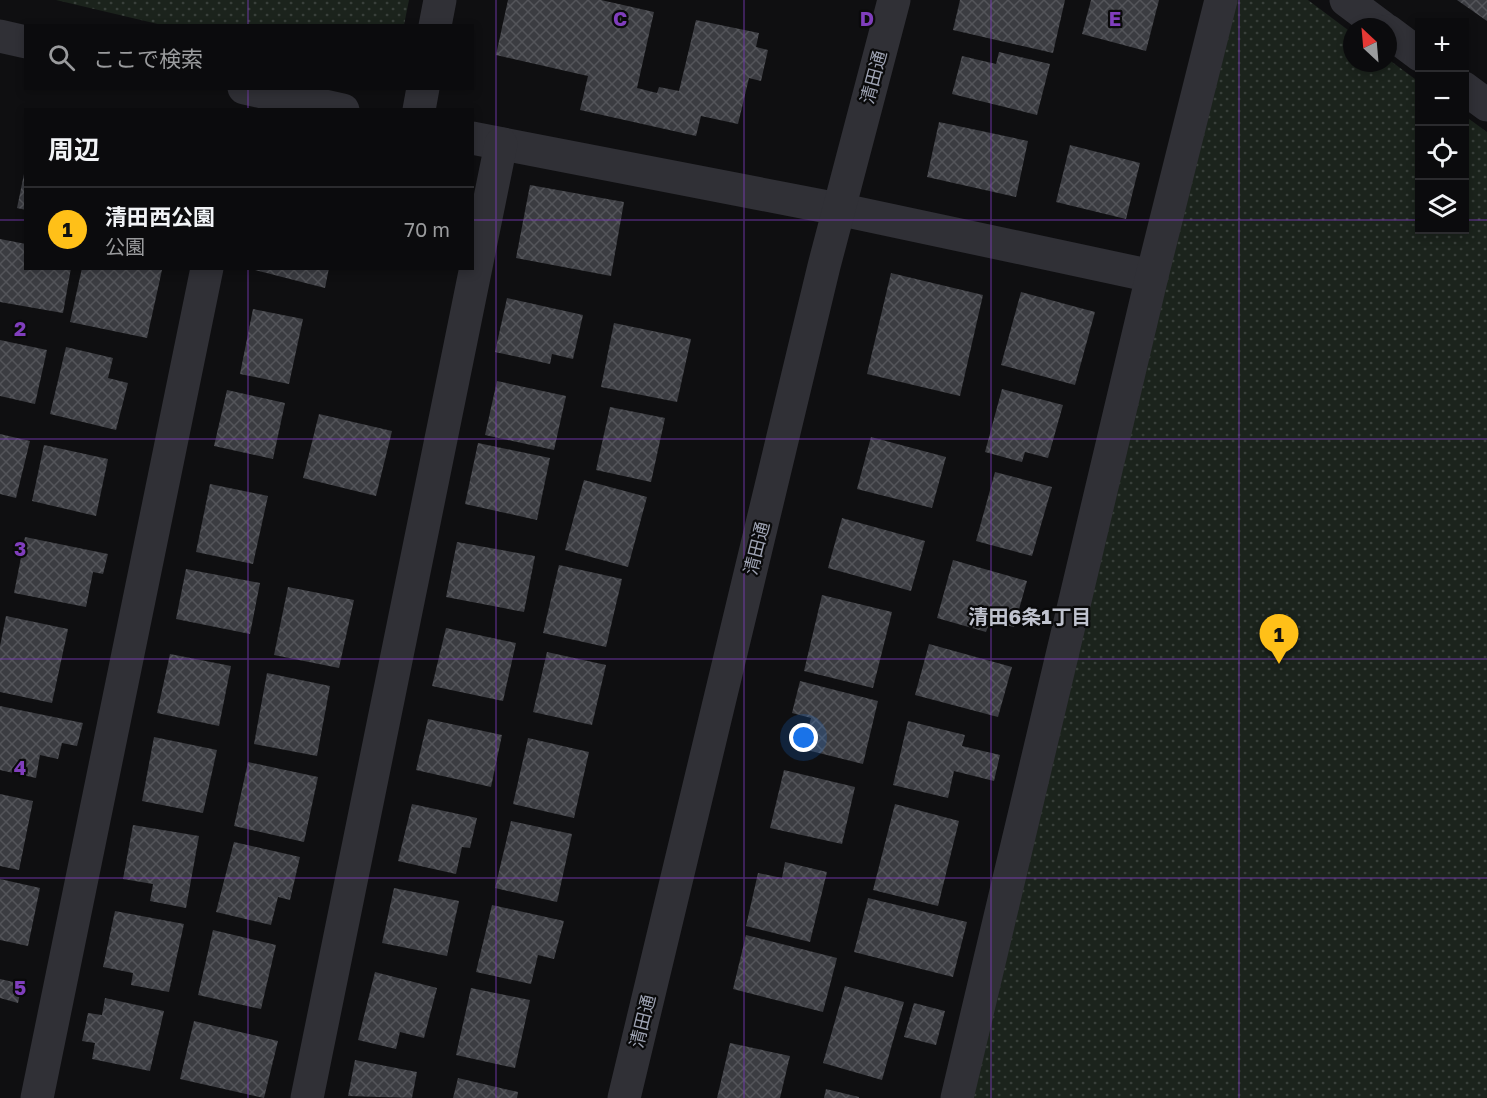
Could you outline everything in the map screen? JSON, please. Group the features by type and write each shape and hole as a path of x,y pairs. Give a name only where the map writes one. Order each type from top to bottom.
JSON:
{"street":[{"path":"435,24 440,0"},
{"name":"清田通","path":"624,1098 838,209 894,0"},
{"path":"957,1098 1152,276 1221,0"},
{"path":"1346,0 1370,18"},
{"path":"0,36 24,42"},
{"path":"1397,38 1415,52"},
{"path":"240,108 244,90"},
{"path":"249,90 334,108"},
{"path":"419,108 423,90"},
{"path":"1469,92 1487,105"},
{"path":"474,210 487,141 838,209 1152,276"},
{"path":"37,1098 207,270"},
{"path":"307,1098 463,270"}],"shaded area":[{"path":"56,0 409,0 404,24 158,24"},
{"path":"1231,0 1308,0 1343,26 1343,72 1397,72 1397,66 1415,79 1415,234 1469,234 1469,119 1487,132 1487,1098 968,1098"}],"building":[{"path":"508,0 601,0 654,12 637,88 657,93 659,87 679,91 696,20 759,33 756,47 768,50 761,81 749,78 738,124 701,116 696,136 580,110 588,76 496,55"},
{"path":"960,0 1065,0 1053,53 953,30"},
{"path":"1091,0 1159,0 1146,51 1082,34"},
{"path":"1457,0 1487,0 1487,21"},
{"path":"999,52 1050,64 1037,115 952,94 962,56 996,64"},
{"path":"939,122 1028,141 1016,197 927,177"},
{"path":"1070,145 1140,163 1126,219 1056,202"},
{"path":"24,174 24,210 17,208"},
{"path":"530,185 624,202 611,276 516,258"},
{"path":"0,239 24,244 24,270 71,270 63,313 0,302"},
{"path":"82,270 162,270 147,338 70,322"},
{"path":"255,270 329,270 325,288"},
{"path":"891,273 983,295 960,396 867,374"},
{"path":"1021,292 1095,312 1075,385 1001,365"},
{"path":"507,298 583,315 573,359 552,354 550,364 495,352"},
{"path":"253,309 303,319 289,384 240,374"},
{"path":"614,323 691,339 677,402 601,387"},
{"path":"0,340 47,350 35,404 0,396"},
{"path":"66,347 113,358 108,378 128,383 116,430 50,414"},
{"path":"497,381 566,396 554,450 485,435"},
{"path":"1002,389 1063,405 1048,458 1025,452 1022,462 985,452"},
{"path":"227,390 285,403 273,459 214,446"},
{"path":"610,407 665,418 651,482 596,470"},
{"path":"319,414 392,431 376,496 303,478"},
{"path":"0,434 30,441 16,498 0,494"},
{"path":"871,437 946,457 932,508 857,489"},
{"path":"478,443 550,458 537,520 465,504"},
{"path":"44,445 108,459 96,516 32,501"},
{"path":"995,472 1052,487 1032,556 976,541"},
{"path":"584,480 647,497 628,567 565,550"},
{"path":"210,484 268,496 253,564 196,552"},
{"path":"842,518 925,541 911,591 828,568"},
{"path":"25,537 108,554 103,574 93,572 86,607 14,593"},
{"path":"457,542 535,556 524,612 446,597"},
{"path":"953,560 1027,581 1014,627 990,621 986,632 937,618"},
{"path":"559,565 622,579 606,647 543,633"},
{"path":"186,569 260,583 250,634 176,619"},
{"path":"288,587 354,600 339,668 274,655"},
{"path":"822,595 892,612 873,688 804,671"},
{"path":"6,616 68,629 52,703 0,692 0,646"},
{"path":"446,628 516,643 503,701 432,686"},
{"path":"929,644 1012,667 998,717 915,695"},
{"path":"547,652 606,665 592,725 533,712"},
{"path":"170,654 231,666 219,726 157,713"},
{"path":"267,673 330,686 317,756 254,744"},
{"path":"800,681 878,701 863,764 803,749 811,718 792,713"},
{"path":"0,706 83,723 77,746 62,743 58,759 40,755 36,778 0,770"},
{"path":"428,719 502,735 491,787 416,770"},
{"path":"908,721 965,735 962,746 1000,755 994,781 954,771 948,798 893,785"},
{"path":"154,737 217,750 203,813 142,801"},
{"path":"528,738 589,752 574,818 513,804"},
{"path":"248,762 318,777 304,842 234,826"},
{"path":"784,770 855,787 842,844 770,828"},
{"path":"0,794 33,801 19,870 0,866"},
{"path":"412,804 477,818 470,848 462,847 456,874 398,861"},
{"path":"895,804 959,821 938,906 873,890"},
{"path":"511,821 572,834 557,902 495,888"},
{"path":"133,825 199,836 186,908 150,901 153,884 123,879"},
{"path":"234,842 300,857 290,900 278,897 271,925 216,912"},
{"path":"785,862 827,872 810,942 746,926 758,873 782,878"},
{"path":"0,879 40,888 28,946 0,940"},
{"path":"394,888 459,901 447,956 382,943"},
{"path":"868,898 967,922 953,977 854,952"},
{"path":"492,905 564,921 554,959 538,955 531,984 476,972"},
{"path":"115,911 184,924 169,992 131,985 133,973 103,967"},
{"path":"213,930 276,945 261,1009 198,995"},
{"path":"746,935 837,958 823,1012 733,989"},
{"path":"375,972 437,988 424,1038 400,1032 396,1049 358,1040"},
{"path":"0,979 22,984 18,1003 0,998"},
{"path":"845,986 904,1002 882,1080 823,1063"},
{"path":"471,988 530,1000 515,1068 456,1055"},
{"path":"105,998 164,1011 150,1071 92,1059 95,1043 82,1041 88,1013 102,1015"},
{"path":"914,1003 945,1011 936,1045 904,1037"},
{"path":"194,1021 278,1041 264,1098 180,1079"},
{"path":"730,1043 790,1056 780,1098 717,1098"},
{"path":"355,1060 417,1072 412,1098 348,1096"},
{"path":"458,1078 518,1092 517,1098 453,1098"},
{"path":"826,1089 859,1097 859,1098 824,1098"}],"place":[{"name":"清田西公園","path":"1279,664"}],"district":[{"name":"清田6条1丁目","path":"1030,616"}]}
